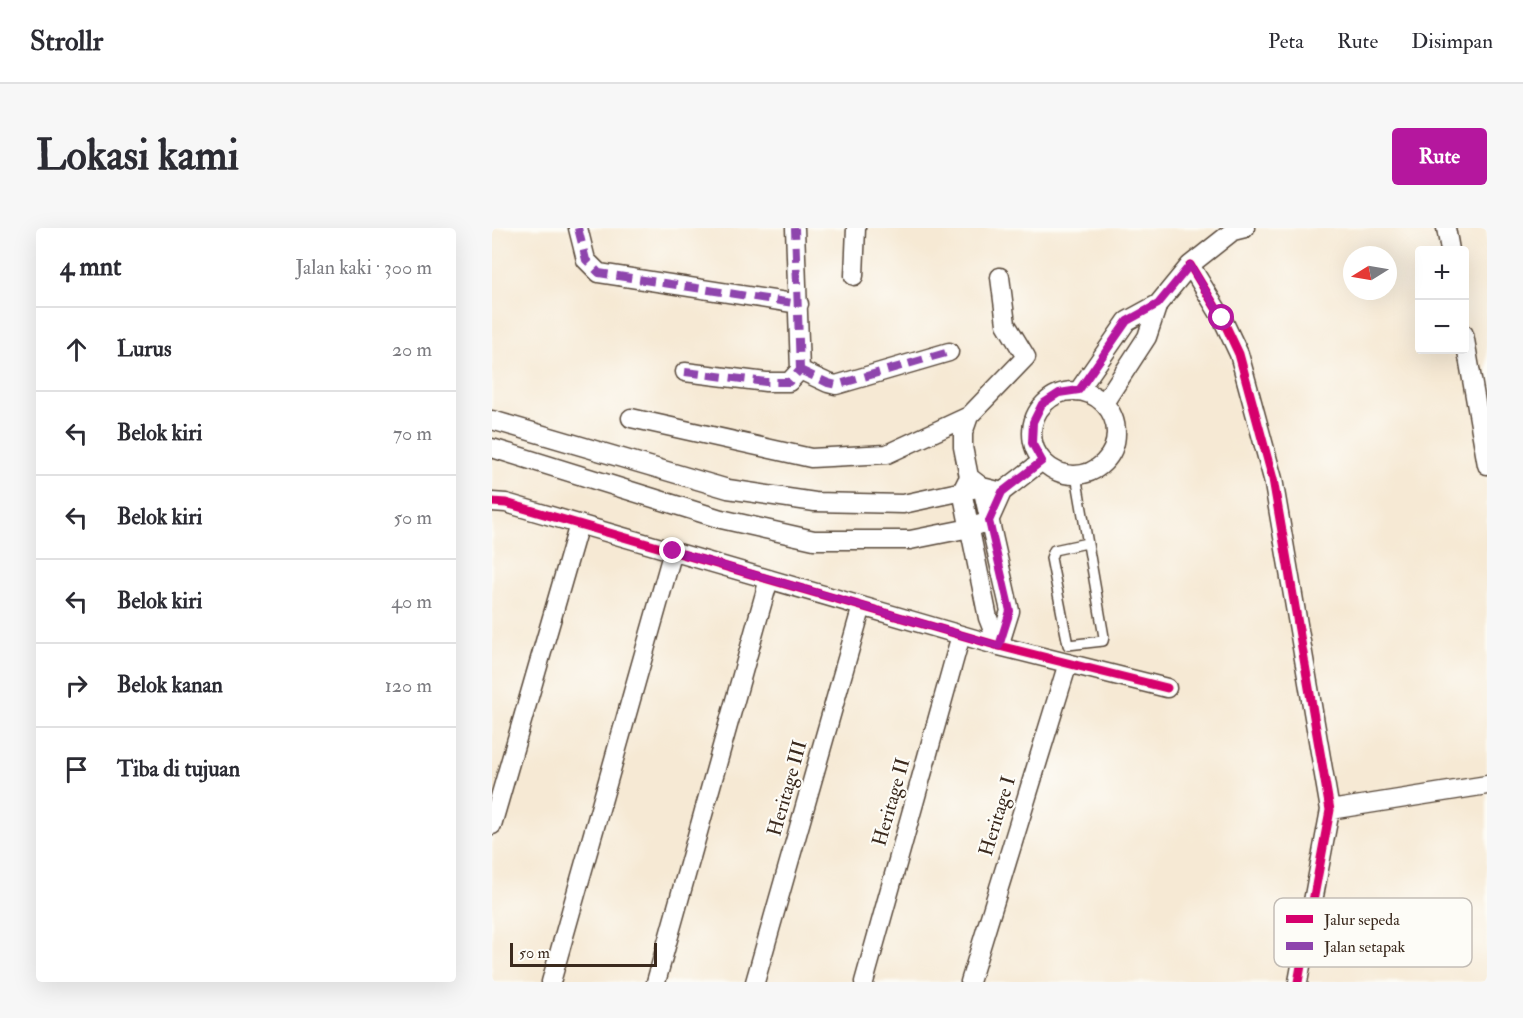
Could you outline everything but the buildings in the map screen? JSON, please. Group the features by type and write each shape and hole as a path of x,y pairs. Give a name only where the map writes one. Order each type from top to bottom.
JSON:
{"street":[{"path":"578,228 586,260 599,273 799,304"},
{"path":"685,372 766,382 789,382 800,370 795,228"},
{"path":"854,276 856,228"},
{"path":"1104,403 1147,337 1158,304 1190,265 1233,231 1245,228"},
{"path":"1446,228 1449,246"},
{"path":"1190,265 1222,318 1239,354 1270,469 1330,810 1314,898"},
{"path":"631,418 811,458 887,454 969,416 1026,357 1006,324 999,277"},
{"path":"1079,390 1127,321 1158,304"},
{"path":"800,370 836,385 949,352"},
{"path":"1468,354 1487,465"},
{"path":"1079,390 1093,395 1104,403 1114,419 1116,439 1109,457 1095,470 1076,475 1058,472 1042,461 1032,443 1033,422 1042,404 1059,393 1079,390"},
{"path":"969,416 963,433 963,447 971,485 970,528 988,618 999,646"},
{"path":"492,420 728,489 814,502 903,504 971,485 1002,492"},
{"path":"512,424 497,449 721,519 814,540 910,540 970,528 989,521 1002,492 1042,461"},
{"path":"971,485 989,521 1010,611 999,646"},
{"path":"492,502 506,503 999,646 1167,688"},
{"path":"492,825 579,524"},
{"path":"551,982 673,551"},
{"path":"656,982 769,579"},
{"name":"Heritage III","path":"755,982 862,606"},
{"name":"Heritage II","path":"864,982 961,635"},
{"name":"Heritage I","path":"970,982 1068,663"},
{"path":"1330,810 1487,785"},
{"path":"1298,982 1301,967"}],"lane":[{"path":"1076,475 1104,637 1103,641 1068,645 1051,558 1054,550 1086,543"}],"marked path":[{"path":"578,228 586,260 599,273 799,304"},
{"path":"685,372 766,382 789,382 800,370 795,228"},
{"path":"800,370 836,385 949,352"}],"cycle path":[{"path":"1190,265 1222,318 1239,354 1273,479 1330,810 1314,898"},
{"path":"492,502 506,503 999,646 1167,688"},
{"path":"1298,982 1301,967"}],"route":[{"path":"673,551 999,646 1010,611 989,521 1002,492 1042,461 1032,443 1033,422 1042,404 1059,393 1079,390 1127,321 1158,304 1190,265 1222,318"}]}
